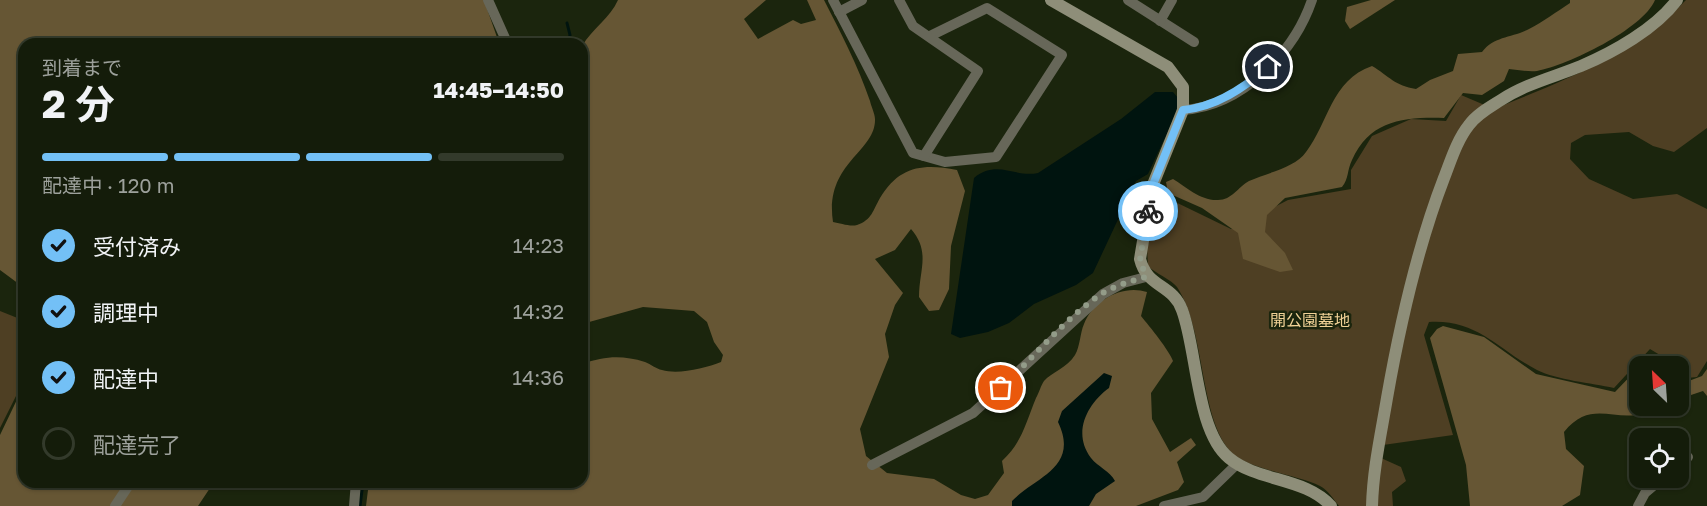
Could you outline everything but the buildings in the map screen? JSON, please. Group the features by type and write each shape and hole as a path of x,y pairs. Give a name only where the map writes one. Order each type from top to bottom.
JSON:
{"street":[{"path":"488,0 505,38"},
{"path":"833,0 913,153 945,162 996,157 1062,55 987,8 930,36"},
{"path":"839,12 862,0"},
{"path":"899,0 913,26 978,70 924,156"},
{"path":"1051,0 1168,67 1183,87 1183,110 1152,187 1140,260 1146,277 1170,292 1183,310 1210,428 1220,448 1237,464 1248,470 1314,492 1331,506"},
{"path":"1128,0 1194,42"},
{"path":"1160,21 1172,0"},
{"path":"1183,110 1197,109 1232,94 1250,83 1285,51 1304,24 1312,0"},
{"path":"1372,506 1375,461 1395,353 1436,199 1464,132 1477,115 1504,98 1596,59 1660,19 1677,0"},
{"path":"872,465 973,413 1103,294 1123,283 1146,277"},
{"path":"1164,506 1203,497 1237,464"},
{"path":"115,506 127,488"},
{"path":"354,506 356,488"},
{"path":"1638,506 1645,493 1651,488"}],"green space":[{"name":"開公園墓地","path":"1686,0 1707,0 1707,128 1674,152 1653,146 1629,132 1585,135 1571,143 1570,159 1589,179 1633,199 1677,194 1707,209 1707,361 1697,377 1689,378 1689,356 1662,356 1650,349 1644,356 1629,356 1629,372 1614,388 1564,379 1537,370 1487,337 1461,325 1429,322 1424,335 1453,435 1383,445 1381,458 1401,467 1406,481 1392,492 1393,506 1339,506 1320,486 1249,463 1231,452 1221,437 1213,418 1193,326 1186,305 1175,284 1148,266 1147,248 1163,196 1231,229 1288,200 1351,189 1351,170 1372,136 1411,119 1446,121 1461,95 1494,109 1596,65 1644,36"},
{"path":"0,311 18,318 18,392 0,428"}],"shaded area":[{"path":"0,0 484,0 497,38 18,38 18,283 0,270"},
{"path":"618,0 766,0 744,19 758,39 793,20 801,24 816,20 807,0 824,0 860,75 875,119 868,141 843,172 836,186 832,202 833,222 848,225 862,223 872,214 887,187 895,179 913,169 933,167 957,170 965,191 951,246 949,289 939,310 929,311 919,297 922,254 921,246 911,229 895,250 875,259 903,293 895,305 885,334 889,357 860,429 866,456 887,473 934,479 961,495 975,499 988,495 1004,473 1002,461 1023,432 1043,383 1075,355 1088,315 1110,296 1128,290 1138,290 1147,292 1141,316 1173,361 1151,393 1152,419 1170,452 1191,438 1196,445 1177,462 1184,482 1178,490 1136,506 366,506 368,488 588,488 588,362 621,357 676,372 721,362 723,355 714,342 707,322 694,311 643,307 588,322 588,38 611,12"},
{"path":"1371,0 1395,0 1350,29 1345,21 1347,7"},
{"path":"1570,0 1655,0 1648,11 1621,34 1585,54 1537,71 1509,69 1504,81 1482,95 1463,93 1444,118 1402,120 1378,129 1368,136 1352,160 1342,187 1285,198 1267,215 1265,232 1285,253 1293,270 1280,272 1243,259 1238,233 1202,208 1168,193 1166,182 1173,179 1206,198 1218,200 1227,198 1249,181 1288,166 1301,158 1313,141 1339,92 1347,81 1358,73 1372,66 1397,83 1416,89 1430,80 1453,71 1458,54 1482,52 1492,43 1523,32 1539,23 1570,3"},
{"path":"1155,92 1173,92 1178,98 1176,114 1148,174 1136,181 1093,273 1076,285 1034,304 1009,323 988,332 960,338 951,334 974,178 990,170 998,169 1038,173 1121,119"},
{"path":"1443,326 1484,337 1536,374 1615,392 1629,377 1629,415 1592,414 1574,422 1564,432 1566,449 1584,466 1580,495 1562,506 1470,506 1466,465 1430,338 1437,329"},
{"path":"1707,369 1707,396 1703,391 1689,396 1689,381 1702,376"},
{"path":"1104,373 1112,376 1109,388 1094,402 1089,411 1083,429 1083,439 1091,458 1115,481 1096,494 1089,506 1012,506 1012,501 1052,470 1059,461 1063,450 1063,438 1058,422 1062,411"},
{"path":"18,398 18,488 210,488 198,506 0,506 0,435"}],"waterway":[{"path":"567,23 569,38"},
{"path":"360,506 362,488"}],"way so far":[{"path":"1001,388 1079,312 1103,294 1123,283 1146,277 1140,260 1148,211"}],"route":[{"path":"1148,211 1152,187 1183,110 1197,109 1232,94 1250,83 1268,67"}]}
